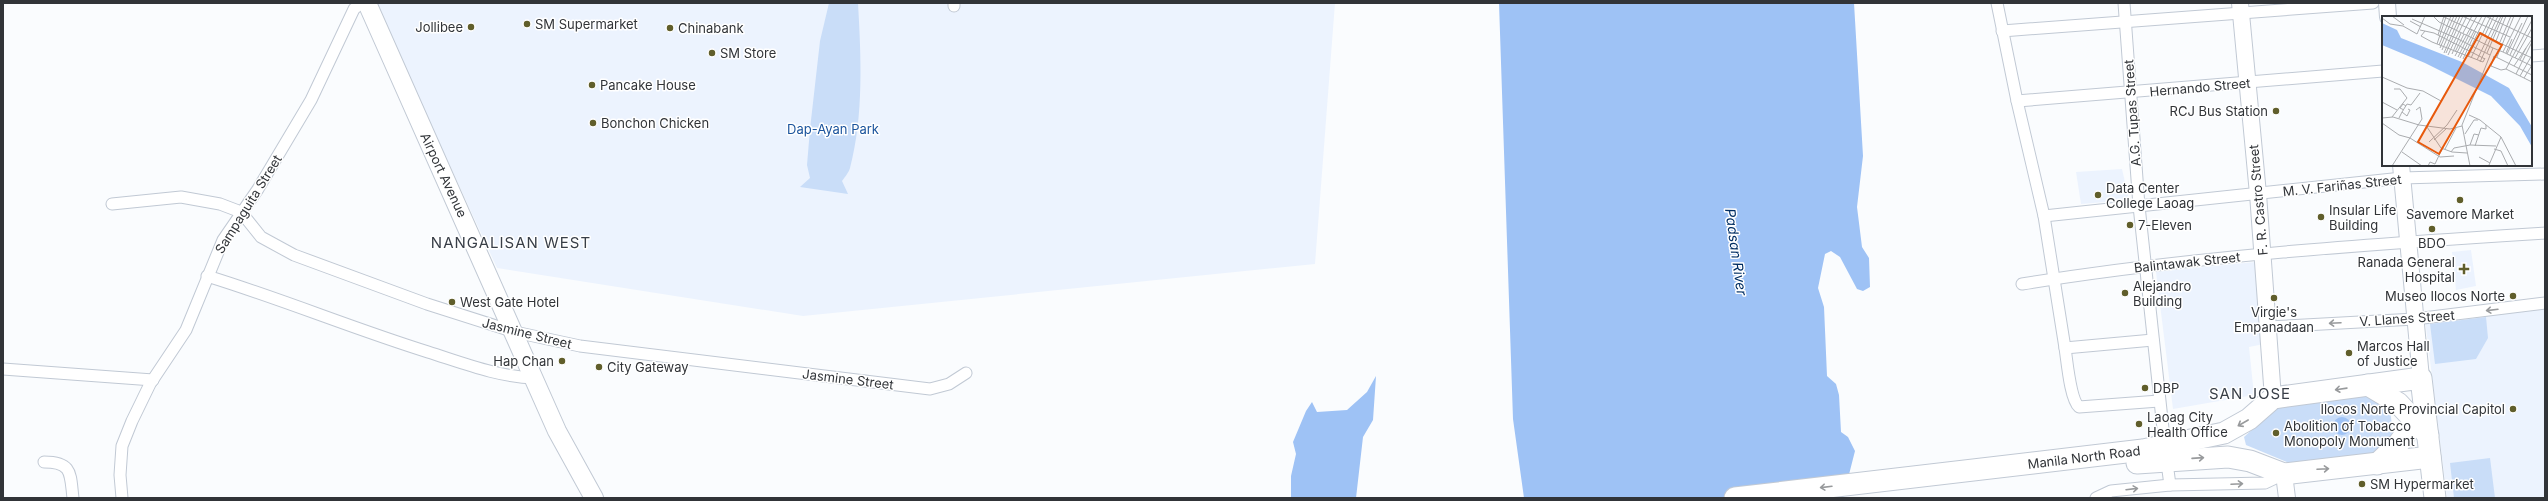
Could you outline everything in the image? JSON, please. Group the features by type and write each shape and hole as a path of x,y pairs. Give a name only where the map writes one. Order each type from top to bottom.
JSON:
{"highway":[{"path":"2273,398 2421,378 2423,421 2430,457 2435,498"},
{"path":"2368,385 2398,403 2423,421"},
{"name":"Manila North Road","path":"1843,498 2074,464 2211,438 2249,419 2273,398"},
{"path":"2377,464 2423,421"},
{"name":"Manila North Road","path":"1735,498 2074,464 2219,456 2250,461 2284,474 2430,457"}],"main road":[{"name":"Airport Avenue","path":"367,3 515,332 557,431 594,498"},
{"path":"2387,3 2388,16"},
{"name":"F. R. Castro Street","path":"2240,8 2258,194 2273,398"},
{"path":"2401,172 2421,378"},
{"path":"2284,474 2287,498"}],"street":[{"name":"Sampaguita Street","path":"122,498 120,475 122,446 153,380 186,330 223,240 240,212 258,189 311,100 354,10 361,3"},
{"path":"1997,3 2017,101 2044,216 2056,279 2070,381 2075,403 2079,407 2159,401"},
{"name":"A.G. Tupas Street","path":"2124,3 2139,206 2164,438"},
{"path":"2002,31 2125,21 2240,8 2373,3"},
{"path":"2532,56 2545,55"},
{"name":"Hernando Street","path":"2017,101 2382,72"},
{"name":"M. V. Fariñas Street","path":"2044,216 2258,194 2401,172 2545,174"},
{"name":"Jasmine Street","path":"112,204 181,197 220,204 240,212 261,237 294,255 427,304 515,332 580,346 930,389 949,384 966,373"},
{"name":"Balintawak Street","path":"2022,284 2146,266 2263,254 2408,241 2545,233"},
{"path":"207,276 272,296 371,334 472,366 521,378 535,378"},
{"name":"V. Llanes Street","path":"2268,327 2415,319 2545,303"},
{"path":"2065,348 2153,340"},
{"path":"3,370 153,380"},
{"path":"44,462 59,462 66,466 70,472 73,498"},
{"path":"2167,463 2170,485"},
{"path":"2096,498 2111,491 2170,485 2266,483 2284,474"}],"shaded area":[{"path":"375,3 1335,3 1315,264 803,316 497,268"},
{"path":"2122,169 2129,200 2081,204 2076,172"},
{"name":"Ranada General Hospital","path":"2471,250 2476,286 2456,290 2452,252"},
{"path":"2255,262 2264,344 2249,347 2254,395 2173,409 2156,272"},
{"path":"2545,309 2545,498 2447,498 2425,320"}],"green space":[{"name":"Dap-Ayan Park","path":"829,3 858,3 860,86 858,127 850,168 842,181 848,194 800,187 810,178 807,165 810,129 820,41"},
{"path":"2486,317 2488,338 2476,359 2435,364 2430,324"},
{"path":"2367,390 2390,409 2393,434 2379,455 2294,465 2246,445 2244,437 2278,406"},
{"path":"2490,458 2495,498 2454,498 2450,463"}],"water":[{"name":"Padsan River","path":"1499,3 1854,3 1863,156 1857,207 1862,247 1869,258 1870,287 1863,291 1857,289 1840,257 1831,251 1825,254 1818,288 1824,307 1827,376 1836,384 1839,395 1841,432 1848,437 1855,451 1843,498 1524,498 1513,419"},
{"path":"1376,376 1373,420 1363,437 1356,498 1291,498 1291,476 1296,454 1293,442 1306,411 1312,402 1317,412 1347,410 1367,392"},
{"path":"2342,417 2348,420 2351,426 2348,432 2342,435 2336,432 2333,426 2336,420"}],"place":[{"name":"SM Supermarket","path":"527,24"},
{"name":"Jollibee","path":"471,27"},
{"name":"Chinabank","path":"670,28"},
{"name":"SM Store","path":"712,53"},
{"name":"Pancake House","path":"592,85"},
{"name":"RCJ Bus Station","path":"2276,111"},
{"name":"Bonchon Chicken","path":"593,123"},
{"name":"Data Center College Laoag","path":"2098,195"},
{"name":"Savemore Market","path":"2460,200"},
{"name":"Insular Life Building","path":"2321,217"},
{"name":"7-Eleven","path":"2130,225"},
{"name":"BDO","path":"2432,229"},
{"name":"Ranada General Hospital","path":"2464,269"},
{"name":"Alejandro Building","path":"2125,293"},
{"name":"Museo Ilocos Norte","path":"2513,296"},
{"name":"Virgie's Empanadaan","path":"2274,298"},
{"name":"West Gate Hotel","path":"452,302"},
{"name":"Marcos Hall of Justice","path":"2349,353"},
{"name":"Hap Chan","path":"562,361"},
{"name":"City Gateway","path":"599,367"},
{"name":"DBP","path":"2145,388"},
{"name":"Ilocos Norte Provincial Capitol","path":"2513,409"},
{"name":"Laoag City Health Office","path":"2139,424"},
{"name":"Abolition of Tobacco Monopoly Monument","path":"2276,433"},
{"name":"SM Hypermarket","path":"2362,484"}],"district":[{"name":"NANGALISAN WEST","path":"511,243"},
{"name":"SAN JOSE","path":"2250,394"}]}
